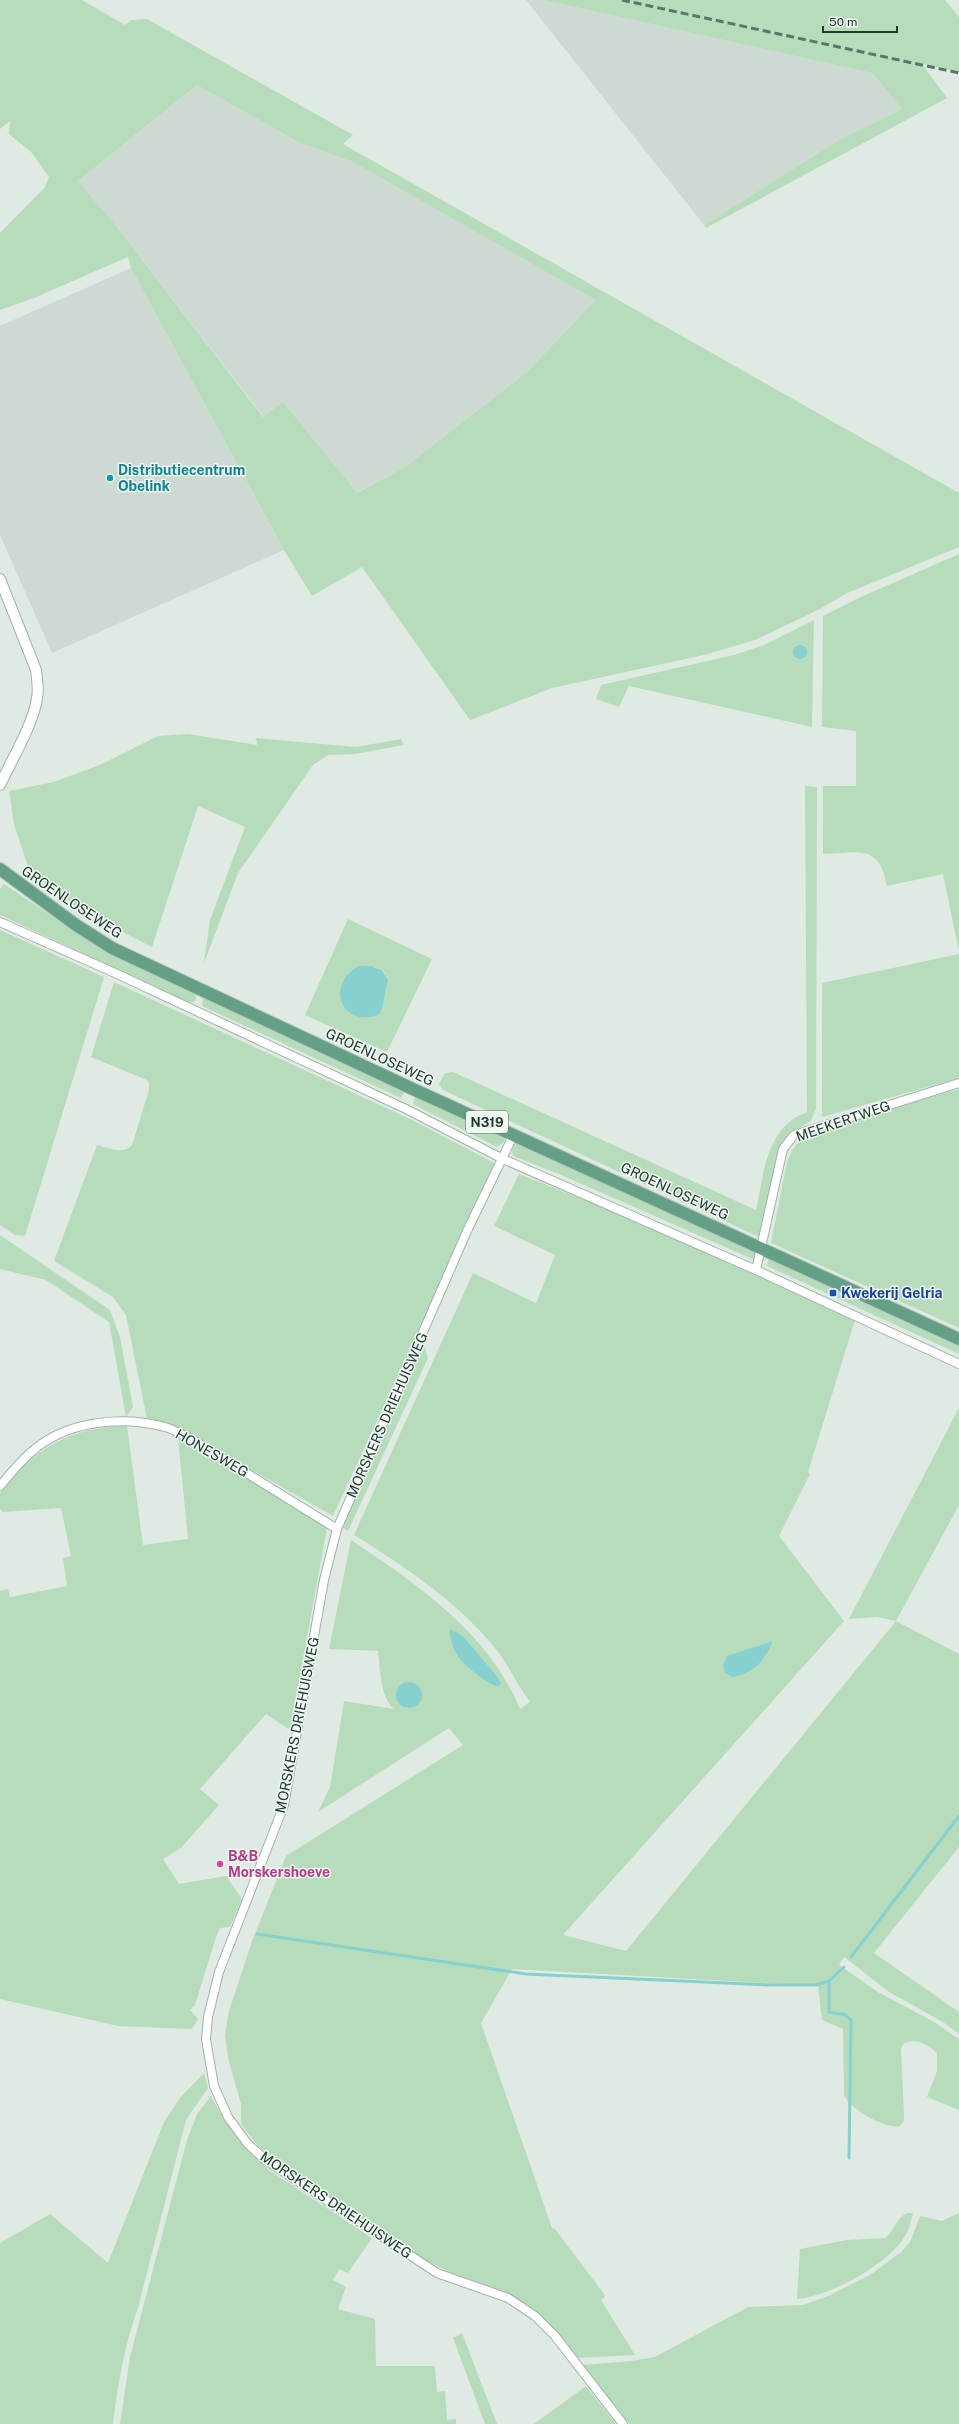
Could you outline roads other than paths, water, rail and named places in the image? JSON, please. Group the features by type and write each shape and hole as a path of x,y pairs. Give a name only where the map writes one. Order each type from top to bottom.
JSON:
{"main road":[{"name":"GROENLOSEWEG","path":"0,869 76,925 112,948 415,1090 959,1339"}],"street":[{"path":"0,579 36,670 37,684 37,699 31,718 0,785"},
{"path":"0,922 115,973 406,1109 503,1159 756,1270 959,1364"},
{"name":"MEEKERTWEG","path":"761,1248 783,1148 794,1135 959,1083"},
{"name":"MORSKERS DRIEHUISWEG","path":"514,1134 467,1231 337,1529 324,1580 284,1805 219,1972 208,2017 206,2039 214,2086 228,2117 247,2143 264,2159 437,2273 508,2298 535,2316 555,2336 623,2424"},
{"path":"756,1270 761,1248"},
{"name":"HONESWEG","path":"0,1486 30,1453 58,1436 102,1422 136,1421 166,1427 190,1438 337,1529"}],"water":[{"path":"797,645 803,645 807,649 807,655 803,659 797,659 793,655 793,649"},
{"path":"359,966 370,966 382,970 388,980 382,1009 378,1015 365,1017 355,1016 347,1010 342,1002 340,993 342,984 348,974"},
{"path":"450,1629 463,1636 497,1676 501,1683 499,1686 491,1684 472,1671 459,1658 452,1644"},
{"path":"773,1641 762,1660 753,1669 732,1677 725,1673 723,1666 727,1656"},
{"path":"409,1682 418,1686 422,1695 418,1704 409,1708 400,1704 396,1695 400,1686"}],"waterway":[{"path":"851,1957 959,1816"},
{"path":"257,1934 526,1974 769,1985 816,1985 829,1981 844,1967"},
{"path":"829,1981 829,2012 846,2015 851,2020 849,2158"}],"railway":[{"path":"622,0 959,73"}],"place":[{"name":"Distributiecentrum Obelink","path":"110,478"},
{"name":"Kwekerij Gelria","path":"833,1293"},
{"name":"B&B Morskershoeve","path":"220,1864"}]}
